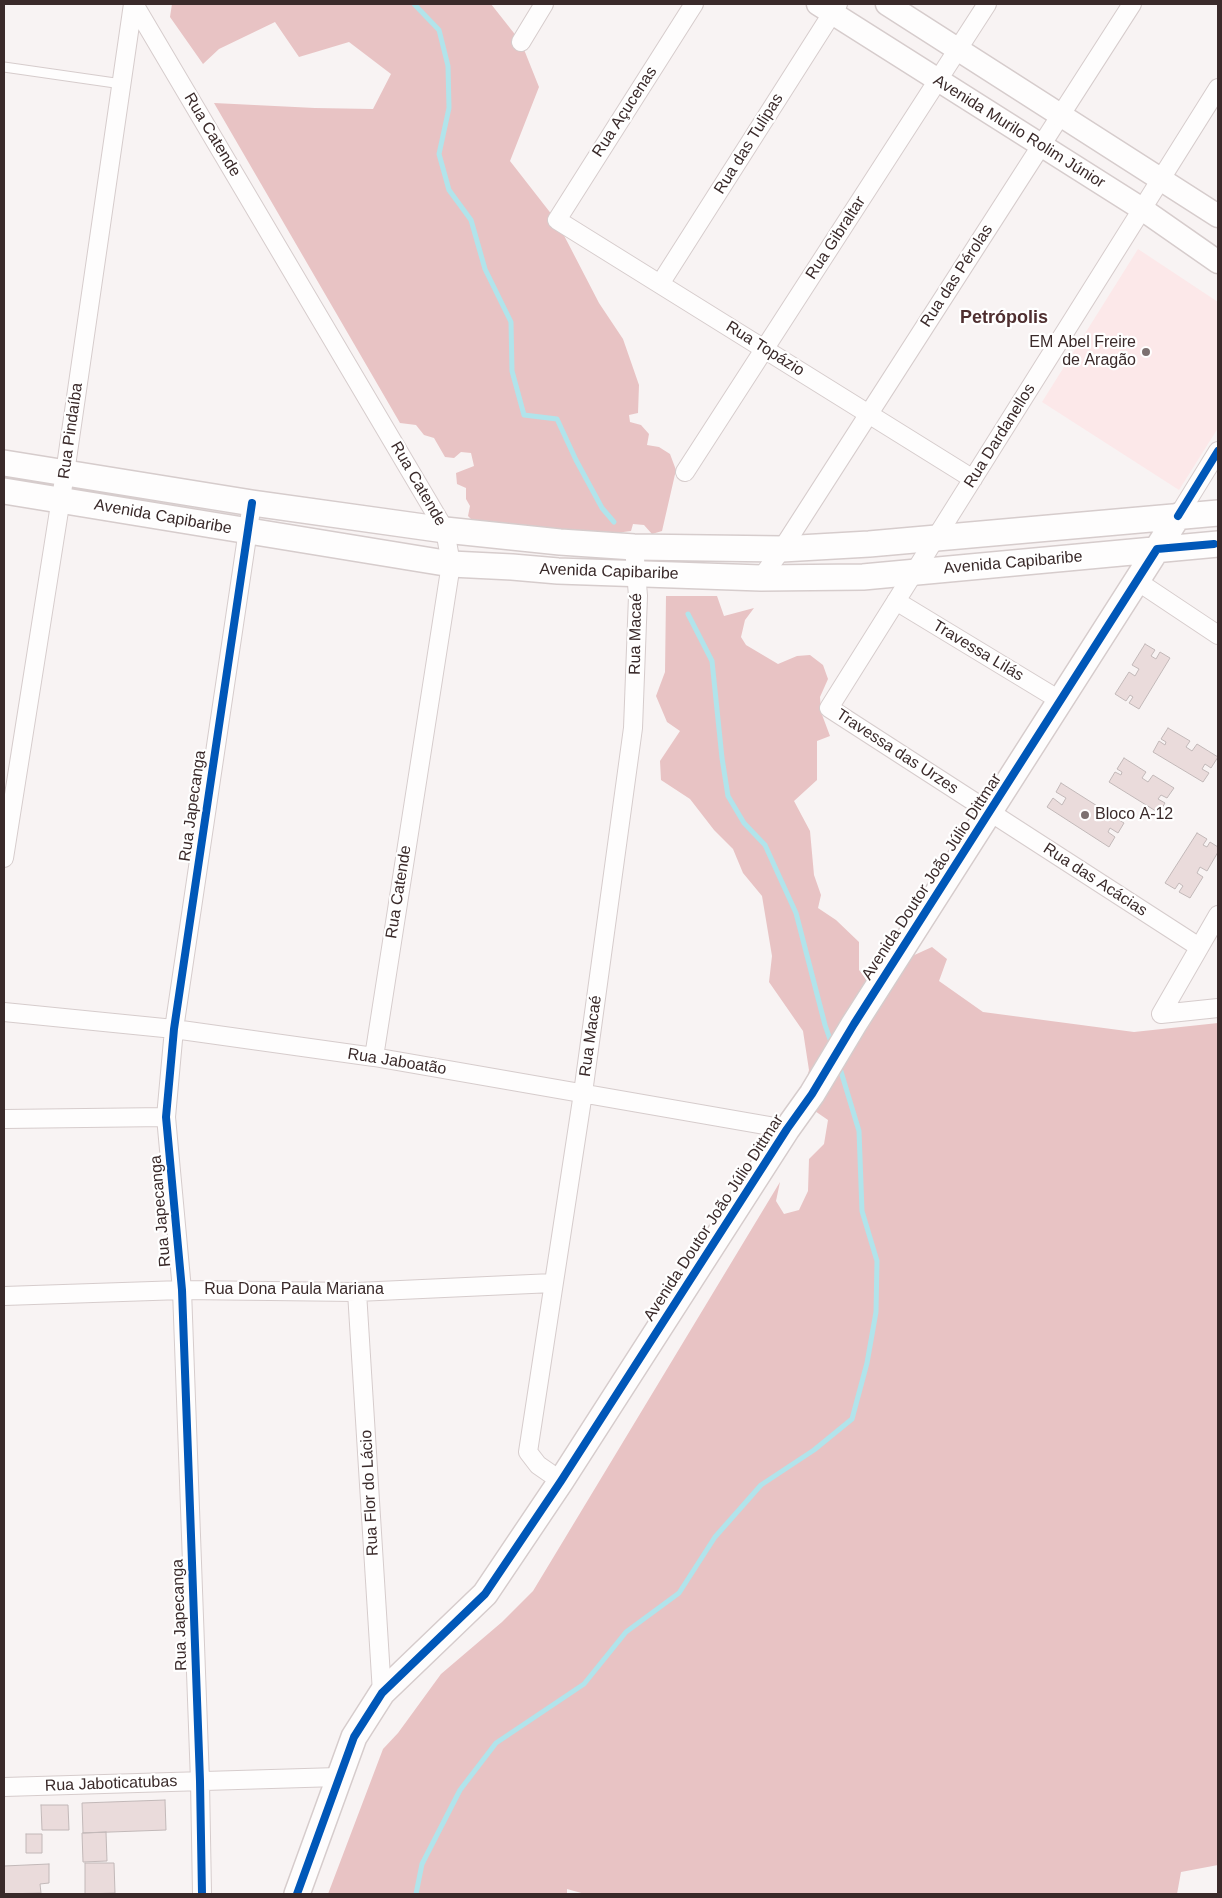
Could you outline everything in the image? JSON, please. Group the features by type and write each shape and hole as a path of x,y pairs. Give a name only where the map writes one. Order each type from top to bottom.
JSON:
{"main road":[{"name":"Avenida Capibaribe","path":"4,463 252,503 446,530 560,542 634,547 782,549 935,539 1218,513"},
{"name":"Avenida Capibaribe","path":"4,491 451,564 512,566 558,571 761,578 863,576 1218,544"},
{"name":"Avenida Doutor João Júlio Dittmar","path":"297,1894 354,1736 382,1693 485,1594 561,1481 787,1129 812,1094 1178,516"}],"street":[{"name":"Rua Pindaíba","path":"4,858 65,472 134,4"},
{"name":"Rua Catende","path":"134,4 446,530 451,564 374,1057"},
{"path":"521,42 544,4"},
{"name":"Rua Açucenas","path":"556,220 694,4"},
{"path":"887,4 1162,178 1218,216"},
{"name":"Rua Gibraltar","path":"685,472 987,4"},
{"name":"Rua das Pérolas","path":"761,578 782,549 1132,4"},
{"name":"Avenida Murilo Rolim Júnior","path":"830,7 938,80 1142,210 1218,262"},
{"name":"Rua das Tulipas","path":"660,284 830,7"},
{"name":"Rua Dardanellos","path":"829,708 1218,88"},
{"name":"Rua Topázio","path":"556,220 973,479"},
{"path":"1178,516 1218,451"},
{"name":"Rua Japecanga","path":"202,1894 200,1781 182,1290 166,1117 174,1029 252,503"},
{"name":"Rua Macaé","path":"561,1481 538,1464 528,1452 583,1093 634,728 638,596 634,547"},
{"path":"1137,581 1218,635"},
{"name":"Travessa Lilás","path":"896,601 1061,701"},
{"name":"Travessa das Urzes","path":"829,708 990,812"},
{"name":"Rua das Acácias","path":"990,812 1199,947"},
{"path":"1218,915 1162,1014 1218,1008"},
{"name":"Rua Jaboatão","path":"4,1012 174,1029 374,1057 787,1129"},
{"path":"4,1119 166,1117"},
{"name":"Rua Dona Paula Mariana","path":"4,1296 182,1290 357,1292 554,1283"},
{"name":"Rua Flor do Lácio","path":"357,1292 382,1693"},
{"name":"Rua Jaboticatubas","path":"4,1787 338,1777"}],"lane":[{"path":"4,67 122,84"}],"shaded area":[{"path":"172,4 491,4 521,42 539,87 510,161 556,220 599,303 623,339 639,385 638,413 629,415 630,422 641,425 649,434 647,445 659,447 670,454 676,470 662,531 652,534 644,525 633,524 631,531 616,533 486,525 474,522 468,516 470,506 466,499 466,488 457,484 456,473 474,466 471,453 461,452 454,458 445,457 434,438 424,435 416,425 400,423 214,103 373,109 391,74 349,42 299,57 275,22 219,49 203,64 170,17"},
{"name":"EM Abel Freire de Aragão","path":"1138,249 1218,302 1218,428 1179,490 1042,402"},
{"path":"666,596 717,596 724,616 754,608 745,620 741,637 746,645 778,664 797,656 810,655 823,665 828,679 820,697 821,712 830,736 817,741 817,780 794,801 810,831 814,875 821,895 818,908 836,920 859,942 859,970 877,990 910,957 932,947 947,959 939,981 983,1012 1134,1032 1218,1023 1218,1865 1181,1872 1177,1894 585,1894 567,1889 567,1894 328,1894 383,1749 398,1733 441,1674 502,1622 533,1591 780,1182 776,1201 784,1214 799,1210 808,1191 809,1159 824,1144 828,1120 812,1109 806,1082 809,1070 803,1031 769,982 772,956 762,896 743,873 733,849 714,830 690,799 661,780 660,761 680,731 667,722 656,696 665,672"}],"building":[{"path":"1145,644 1155,650 1151,656 1156,659 1160,652 1170,658 1139,709 1129,703 1133,697 1130,695 1126,701 1115,694 1129,672 1135,676 1139,669 1132,665"},
{"path":"1168,728 1190,741 1186,747 1192,751 1197,744 1218,757 1211,768 1205,764 1202,769 1209,773 1203,782 1153,752 1159,741 1165,745 1166,742 1161,739"},
{"path":"1124,758 1146,772 1142,778 1148,782 1153,775 1174,788 1167,798 1161,795 1158,799 1165,803 1159,813 1109,782 1115,772 1121,775 1122,772 1117,769"},
{"name":"Bloco A-12","path":"1061,783 1124,823 1118,833 1110,828 1108,832 1115,837 1109,847 1047,807 1053,798 1062,805 1066,798 1056,792"},
{"path":"1197,833 1207,839 1203,845 1207,847 1210,842 1218,847 1218,852 1207,871 1200,867 1197,873 1203,877 1190,898 1179,892 1183,886 1179,883 1175,889 1165,883"},
{"path":"165,1800 166,1830 83,1833 82,1803"},
{"path":"41,1805 68,1805 69,1830 42,1830"},
{"path":"106,1832 107,1861 83,1862 82,1833"},
{"path":"26,1834 42,1834 42,1853 26,1853"},
{"path":"85,1863 114,1863 115,1893 85,1894"},
{"path":"49,1864 49,1883 40,1884 41,1893 4,1894 4,1866"}],"waterway":[{"path":"414,4 439,30 448,66 449,108 439,154 449,190 471,220 485,269 511,322 512,371 524,415 557,419 576,460 602,508 614,522"},
{"path":"688,614 712,661 728,796 744,823 765,845 796,913 832,1045"},
{"path":"416,1894 422,1864 460,1790 496,1743 584,1684 626,1632 679,1593 715,1537 761,1485 814,1450 852,1419 867,1363 876,1312 877,1261 862,1211 859,1131 839,1065"}],"cycle path":[{"path":"1178,516 1218,451"},
{"path":"202,1894 200,1781 182,1290 166,1117 174,1029 252,503"},
{"path":"297,1894 354,1737 382,1693 485,1594 561,1481 787,1129 812,1094 854,1024 1157,549 1214,544"}],"place":[{"name":"EM Abel Freire de Aragão","path":"1146,352"},
{"name":"Bloco A-12","path":"1085,815"}],"district":[{"name":"Petrópolis","path":"1004,318"}]}
